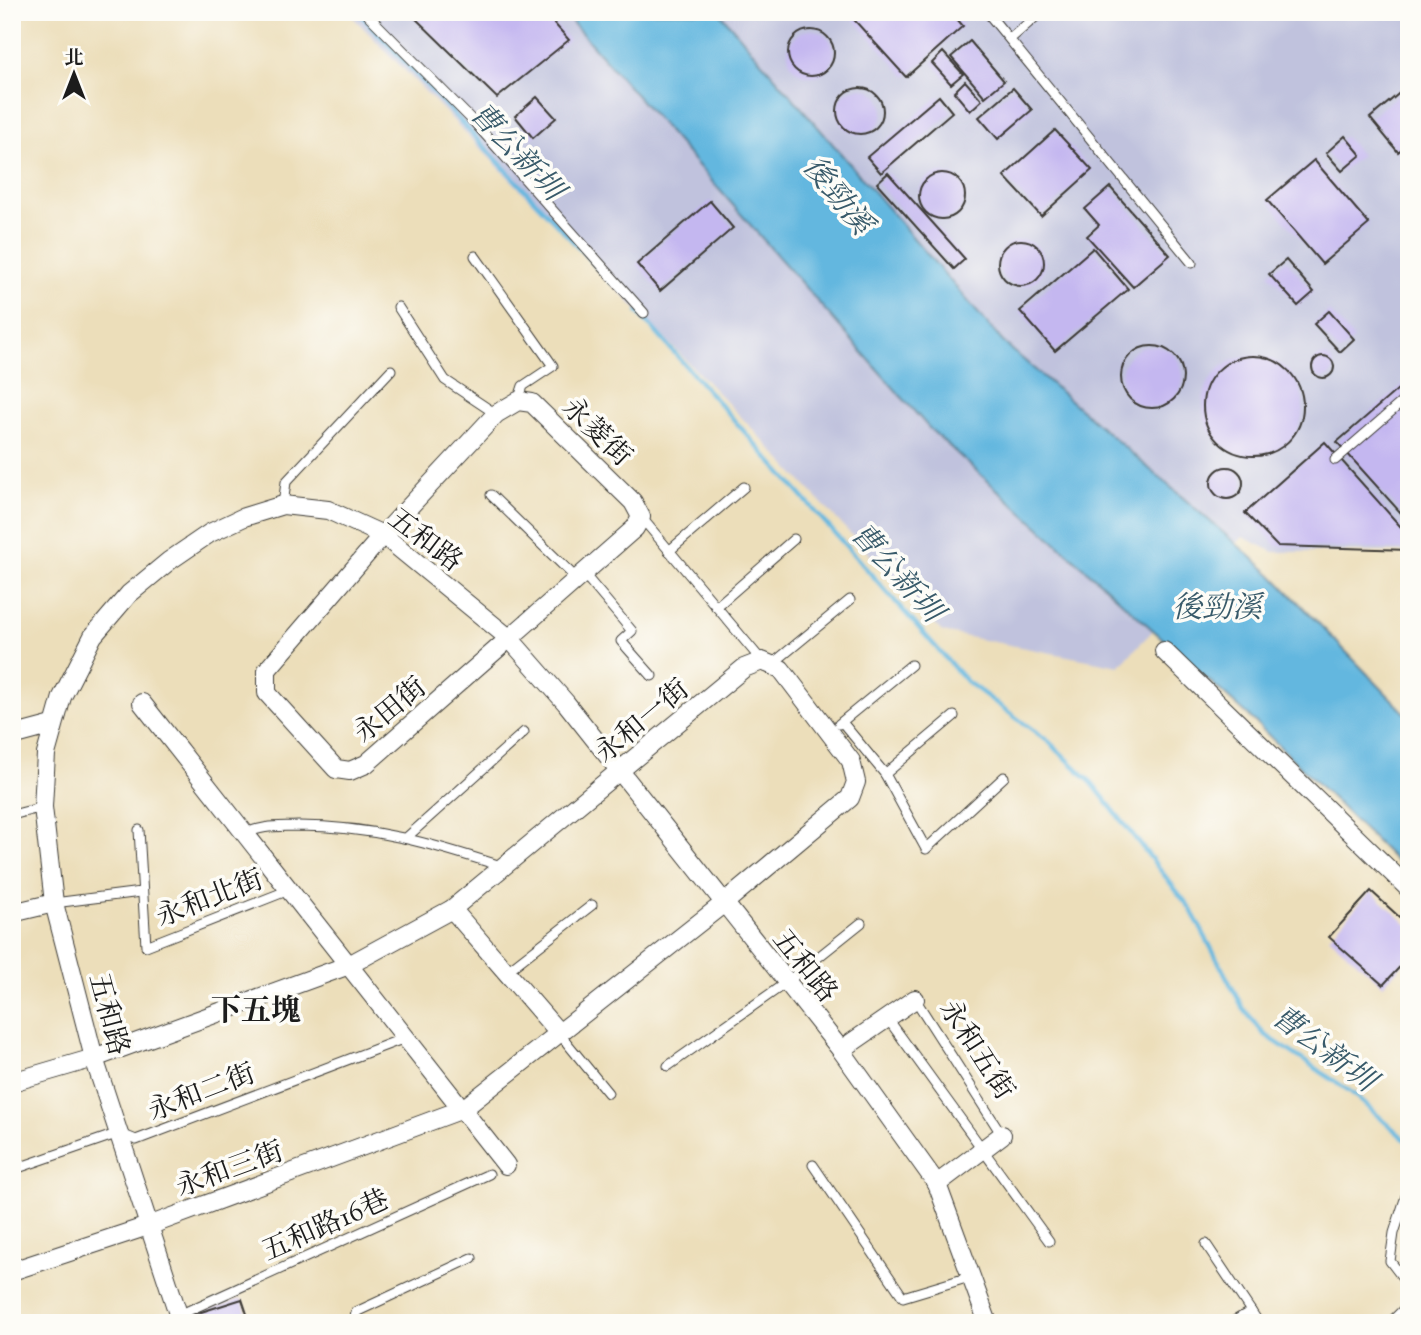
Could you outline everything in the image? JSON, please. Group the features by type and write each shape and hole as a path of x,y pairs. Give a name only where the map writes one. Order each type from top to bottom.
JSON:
{"street":[{"name":"永菱街","path":"383,535 496,414 518,401 532,403 633,502 641,517"},
{"name":"五和路","path":"180,1319 94,1058 54,903 43,807 46,754 62,697 93,636 129,594 169,561 210,533 244,517 283,505 328,510 383,535 510,639 621,771 787,982 841,1051 937,1184 973,1276 988,1323"},
{"path":"510,639 635,528 641,517"},
{"name":"永田街","path":"383,535 267,670 267,693 336,769 350,771 366,764 510,639"},
{"path":"1164,651 1409,889"},
{"path":"723,904 850,798 856,782 851,761 835,727 781,669 766,663"},
{"name":"永和一街","path":"12,1082 94,1058 348,965 452,909 505,868 744,668 766,663"},
{"path":"142,703 506,1165"},
{"path":"17,735 53,725"},
{"path":"12,914 54,903"},
{"name":"永和三街","path":"12,1271 151,1225 463,1109 723,904"},
{"path":"452,909 558,1032"},
{"name":"永和五街","path":"841,1051 915,999"},
{"name":"永和五街","path":"937,1184 1002,1135"}],"lane":[{"path":"365,12 474,123 644,313"},
{"path":"987,12 1192,263"},
{"path":"1010,39 1041,12"},
{"path":"475,256 553,366 523,386 518,401"},
{"path":"398,307 445,380 496,414"},
{"path":"283,505 286,482 390,370"},
{"path":"1335,460 1409,396"},
{"path":"669,551 744,487"},
{"path":"491,495 579,576 632,631 621,641 652,676"},
{"path":"641,517 766,663 850,600"},
{"path":"716,607 794,539"},
{"path":"911,665 835,727 885,774 926,849 1004,777"},
{"path":"885,774 954,716"},
{"path":"12,717 17,735"},
{"path":"406,838 524,732"},
{"path":"12,815 43,807"},
{"path":"245,834 258,827 345,826 406,838 505,868"},
{"path":"54,903 141,892 139,830"},
{"name":"永和北街","path":"141,892 146,946 289,890"},
{"path":"506,972 592,905"},
{"path":"668,1066 787,982 861,923"},
{"name":"永和五街","path":"915,999 1002,1135"},
{"name":"永和五街","path":"888,1019 1049,1241"},
{"path":"558,1032 608,1094"},
{"name":"永和二街","path":"12,1170 119,1133 136,1140 405,1038"},
{"path":"813,1165 903,1297 973,1276"},
{"name":"五和路16巷","path":"180,1319 489,1174"},
{"path":"1409,1187 1394,1233 1390,1261 1409,1286"},
{"path":"1206,1244 1259,1323"},
{"path":"354,1323 356,1312 472,1258"},
{"path":"1390,1323 1409,1304"},
{"path":"1231,1323 1251,1311"}],"shaded area":[{"path":"348,12 1409,12 1409,552 1274,552 1243,537 1119,666 942,632 744,420"}],"water":[{"name":"後勁溪","path":"563,12 719,12 1003,342 1271,574 1409,717 1409,874 1254,721 929,428"}],"building":[{"path":"409,12 544,12 569,40 497,98"},
{"path":"847,12 951,12 963,26 906,77"},
{"path":"811,30 827,37 834,53 827,69 811,76 795,69 788,53 795,37"},
{"path":"970,41 1004,81 985,97 951,57"},
{"path":"943,52 963,74 951,84 932,63"},
{"path":"965,81 982,100 970,111 954,92"},
{"path":"1409,85 1409,143 1398,152 1370,118"},
{"path":"860,88 876,95 883,111 876,127 860,134 844,127 837,111 844,95"},
{"path":"1013,88 1032,110 998,139 979,117"},
{"path":"939,96 952,112 881,173 867,157"},
{"path":"537,97 556,118 533,138 515,116"},
{"path":"1055,130 1092,170 1041,216 1004,176"},
{"path":"1345,136 1361,155 1342,171 1326,153"},
{"path":"1314,160 1369,224 1322,264 1267,200"},
{"path":"888,173 965,259 954,269 877,183"},
{"path":"942,173 958,180 965,196 958,212 942,219 926,212 919,196 926,180"},
{"path":"1110,187 1170,255 1133,287 1087,236 1099,225 1085,209"},
{"path":"710,201 733,228 660,291 637,264"},
{"path":"1021,240 1037,247 1044,263 1037,279 1021,286 1005,279 998,263 1005,247"},
{"path":"1093,248 1128,289 1055,351 1020,311"},
{"path":"1286,260 1314,292 1298,306 1269,274"},
{"path":"1329,311 1354,339 1340,352 1314,324"},
{"path":"1152,346 1174,355 1183,377 1174,399 1152,408 1130,399 1121,377 1130,355"},
{"path":"1253,356 1272,360 1289,370 1299,387 1303,406 1299,425 1289,442 1272,452 1253,456 1234,452 1217,442 1207,425 1203,406 1207,387 1217,370 1234,360"},
{"path":"1323,356 1331,359 1334,367 1331,375 1323,378 1315,375 1312,367 1315,359"},
{"path":"1406,382 1409,385 1409,522 1337,442"},
{"path":"1325,442 1409,536 1409,550 1277,546 1245,513"},
{"path":"1227,467 1239,471 1243,483 1239,495 1227,499 1215,495 1211,483 1215,471"},
{"path":"1371,891 1409,926 1409,957 1383,985 1329,937"},
{"path":"242,1299 250,1323 198,1323 195,1314"}],"waterway":[{"name":"曹公新圳","path":"358,12 611,282"},
{"name":"曹公新圳","path":"638,312 966,681 1048,741 1092,783 1190,908 1243,1008 1264,1034 1351,1092 1409,1143"}],"district":[{"name":"下五塊","path":"256,1010"}]}
